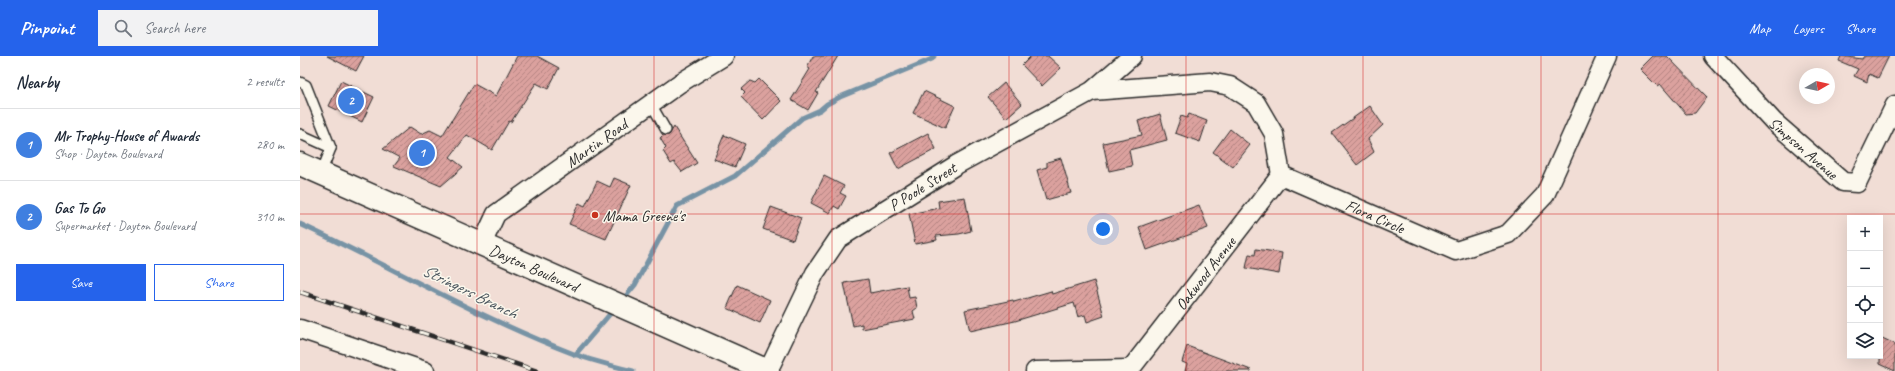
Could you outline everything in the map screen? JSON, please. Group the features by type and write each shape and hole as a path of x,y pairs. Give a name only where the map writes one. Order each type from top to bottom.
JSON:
{"main road":[{"name":"Dayton Boulevard","path":"300,164 768,371"}],"street":[{"name":"Martin Road","path":"482,244 496,214 651,104 724,56"},
{"name":"P Poole Street","path":"768,371 815,273 838,240 956,165 1092,91 1132,56"},
{"name":"Flora Circle","path":"1281,175 1456,251 1508,234 1545,195 1607,56"},
{"name":"Simpson Avenue","path":"1713,56 1774,122 1843,182 1857,183 1895,105"},
{"path":"1092,91 1210,82 1230,86 1256,103 1274,134 1281,175"},
{"name":"Oakwood Avenue","path":"1129,370 1281,175"},
{"path":"300,329 425,371"},
{"path":"1035,371 1129,370"}],"lane":[{"path":"300,82 306,85 312,107 331,148 321,173"},
{"path":"651,104 666,130"},
{"path":"300,134 331,148"}],"building":[{"path":"327,56 364,56 356,71"},
{"path":"517,56 537,56 559,68 548,89 536,83 511,122 509,121 492,150 467,135 450,157 463,167 441,186 394,166 400,158 383,149 410,127 421,134 430,130 442,136 474,84 496,96"},
{"path":"813,56 838,56 816,92 818,93 808,110 791,100 810,69 807,67"},
{"path":"1031,56 1048,56 1061,68 1042,86 1022,65"},
{"path":"1653,56 1667,56 1707,97 1695,113 1686,114 1660,84 1657,86 1640,69"},
{"path":"1841,56 1862,59 1864,56 1889,56 1878,78 1869,74 1867,82 1854,76 1858,69 1839,61"},
{"path":"759,79 781,101 763,120 741,97 745,93 741,89 750,81 755,83"},
{"path":"341,81 374,97 362,122 329,106"},
{"path":"1004,83 1022,104 1006,118 988,97"},
{"path":"924,91 955,106 945,128 913,113"},
{"path":"1370,106 1383,125 1368,139 1374,152 1357,165 1332,133"},
{"path":"1160,114 1167,140 1129,150 1132,166 1109,171 1103,143 1142,135 1138,121"},
{"path":"1189,114 1207,121 1200,142 1175,133 1181,116 1187,118"},
{"path":"674,127 697,163 682,172 674,162 671,164 663,151 666,148 660,138 663,135 669,135"},
{"path":"1230,129 1250,145 1233,167 1213,152"},
{"path":"928,133 936,149 898,169 890,153"},
{"path":"724,135 745,144 735,167 714,159"},
{"path":"1061,158 1071,193 1046,200 1037,170 1047,167 1047,162"},
{"path":"824,176 844,186 840,193 846,196 839,209 834,206 830,213 811,203"},
{"name":"Mama Greene's","path":"614,178 631,185 606,239 569,224 579,203 585,206 597,181 610,187"},
{"path":"965,197 971,231 959,234 936,236 937,240 915,244 909,214 939,208 938,201"},
{"path":"1199,205 1208,228 1147,250 1139,227"},
{"path":"771,207 801,218 793,240 763,229"},
{"path":"1256,249 1282,253 1279,274 1246,268 1249,254 1255,255"},
{"path":"868,279 870,293 907,286 909,298 915,297 917,308 913,311 915,319 862,329 862,324 853,326 844,283"},
{"path":"1094,281 1104,316 1087,322 1085,315 1078,317 1074,303 1015,321 970,331 965,310 1013,300 1014,302 1051,291 1052,294"},
{"path":"737,285 770,300 760,323 727,308"},
{"path":"1883,338 1895,344 1895,371 1880,364 1880,359 1883,359"},
{"path":"1187,346 1251,371 1185,371 1187,364 1182,362"}],"waterway":[{"path":"622,301 635,285 677,206 735,176 802,118 820,110 827,104 840,97 932,59 934,56"},
{"name":"Stringers Branch","path":"300,224 504,325 574,354 633,371"},
{"path":"575,355 615,308"}],"railway":[{"path":"300,292 537,371"}],"place":[{"name":"Gas To Go","path":"351,101"},
{"name":"Mr Trophy-House of Awards","path":"422,153"},
{"name":"Mama Greene's","path":"595,215"}]}
